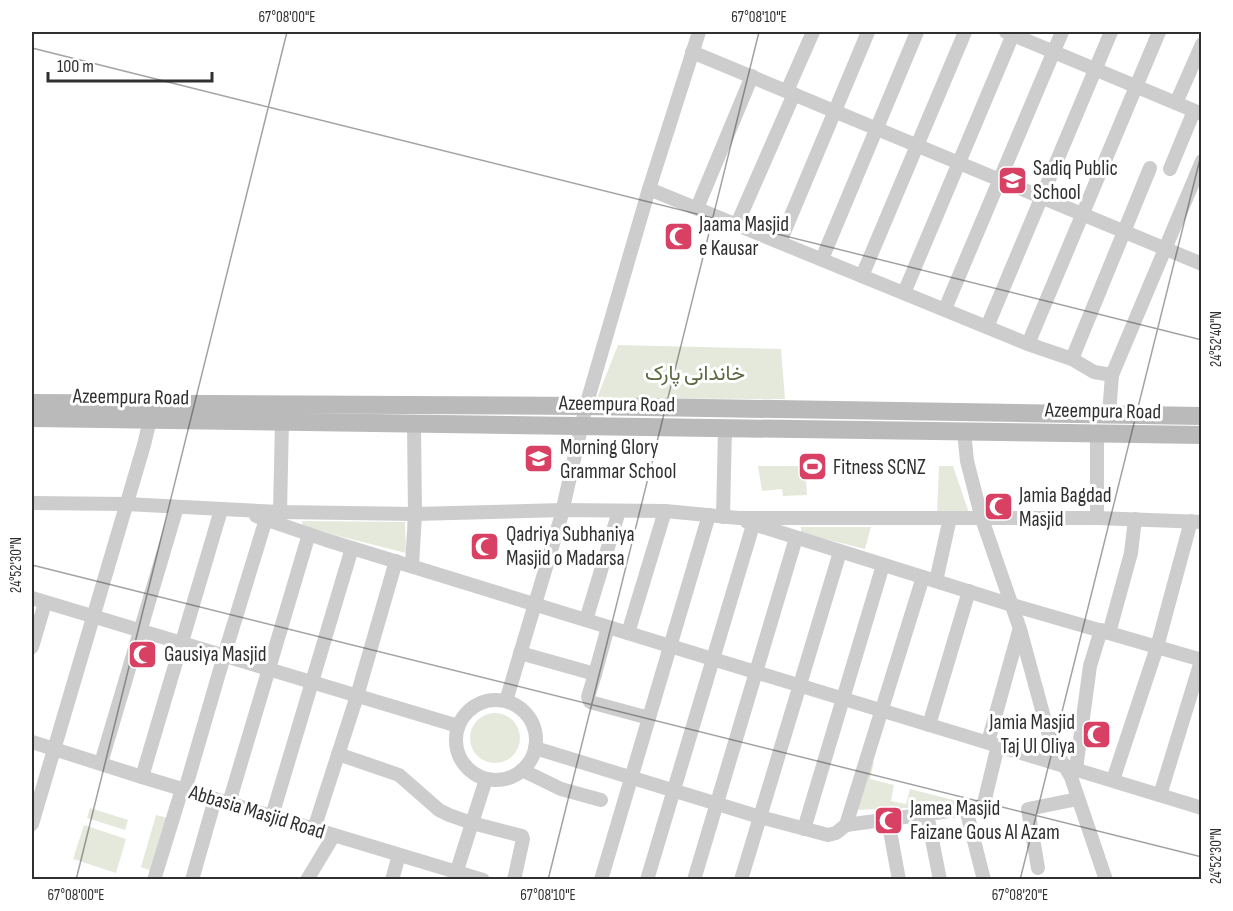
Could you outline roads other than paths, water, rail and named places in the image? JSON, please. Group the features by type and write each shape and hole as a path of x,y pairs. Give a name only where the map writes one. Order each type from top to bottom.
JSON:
{"main road":[{"name":"Azeempura Road","path":"32,403 282,422 1202,435"},
{"name":"Azeempura Road","path":"32,418 152,411 586,406 1202,416"}],"street":[{"path":"506,701 563,510 586,406 649,189 699,32"},
{"path":"737,224 813,32"},
{"path":"780,242 868,32"},
{"path":"822,259 917,32"},
{"path":"862,276 965,32"},
{"path":"904,293 1011,32 1198,113 1170,169"},
{"path":"945,309 1062,32"},
{"path":"987,327 1111,32"},
{"path":"1028,344 1159,32"},
{"path":"1176,104 1202,44"},
{"path":"692,52 1202,264"},
{"path":"697,208 752,76"},
{"path":"1109,414 1112,375 1202,161"},
{"path":"1072,359 1150,168"},
{"path":"649,189 1028,344 1072,359 1094,372 1112,375"},
{"path":"32,824 152,411"},
{"path":"280,512 282,422"},
{"path":"412,566 416,514 414,423"},
{"path":"723,517 725,428"},
{"path":"964,431 967,461 982,519 1020,629 1051,743 1071,768"},
{"path":"1097,433 1097,518"},
{"path":"32,503 126,504 280,512 416,514 563,510 665,511 739,518 1097,518 1196,522 1113,780"},
{"path":"101,763 177,507"},
{"path":"142,777 221,510"},
{"path":"243,511 352,548 1202,808"},
{"path":"586,620 619,511"},
{"path":"627,633 665,511"},
{"path":"601,879 709,515"},
{"path":"739,518 753,525 1012,605 1201,660 1160,795"},
{"path":"846,825 881,711 950,518"},
{"path":"154,879 184,790 266,519"},
{"path":"1106,879 1078,799 1071,768 1090,666 1105,632 1131,553 1135,519"},
{"path":"648,879 753,525"},
{"path":"192,879 269,670 309,534"},
{"path":"694,879 796,538"},
{"path":"272,816 352,548"},
{"path":"741,879 840,552"},
{"path":"314,829 357,696 396,561"},
{"path":"804,829 882,565"},
{"path":"929,725 969,591"},
{"path":"32,647 38,600 458,726"},
{"path":"608,627 588,697 590,702 649,718"},
{"path":"535,748 760,817 828,835 836,833 846,825 979,807 984,803 993,744 1020,629"},
{"path":"520,653 595,674"},
{"path":"494,699 506,701 521,709 533,724 536,736 531,760 511,777 499,780 473,773 460,758 455,739 458,726 463,716 472,707 494,699"},
{"name":"Abbasia Masjid Road","path":"32,742 399,855 455,876 483,879"},
{"path":"338,754 399,775 439,810 455,818 522,836 514,879"},
{"path":"522,770 561,789 601,800"},
{"path":"455,876 486,778"},
{"path":"1038,868 1028,809 1078,799"},
{"path":"966,809 984,879"},
{"path":"927,814 940,879"},
{"path":"888,820 899,879"},
{"path":"307,879 334,835"},
{"path":"392,879 399,855"}],"place":[{"name":"Sadiq Public School","path":"1012,180"},
{"name":"Jaama Masjid e Kausar","path":"678,236"},
{"name":"Morning Glory Grammar School","path":"539,459"},
{"name":"Fitness SCNZ","path":"812,467"},
{"name":"Jamia Bagdad Masjid","path":"998,507"},
{"name":"Qadriya Subhaniya Masjid o Madarsa","path":"485,546"},
{"name":"Gausiya Masjid","path":"143,654"},
{"name":"Jamia Masjid Taj Ul Oliya","path":"1096,734"},
{"name":"Jamea Masjid Faizane Gous Al Azam","path":"889,820"}],"park label":[{"name":"خاندانی پارک","path":"695,373"}]}
